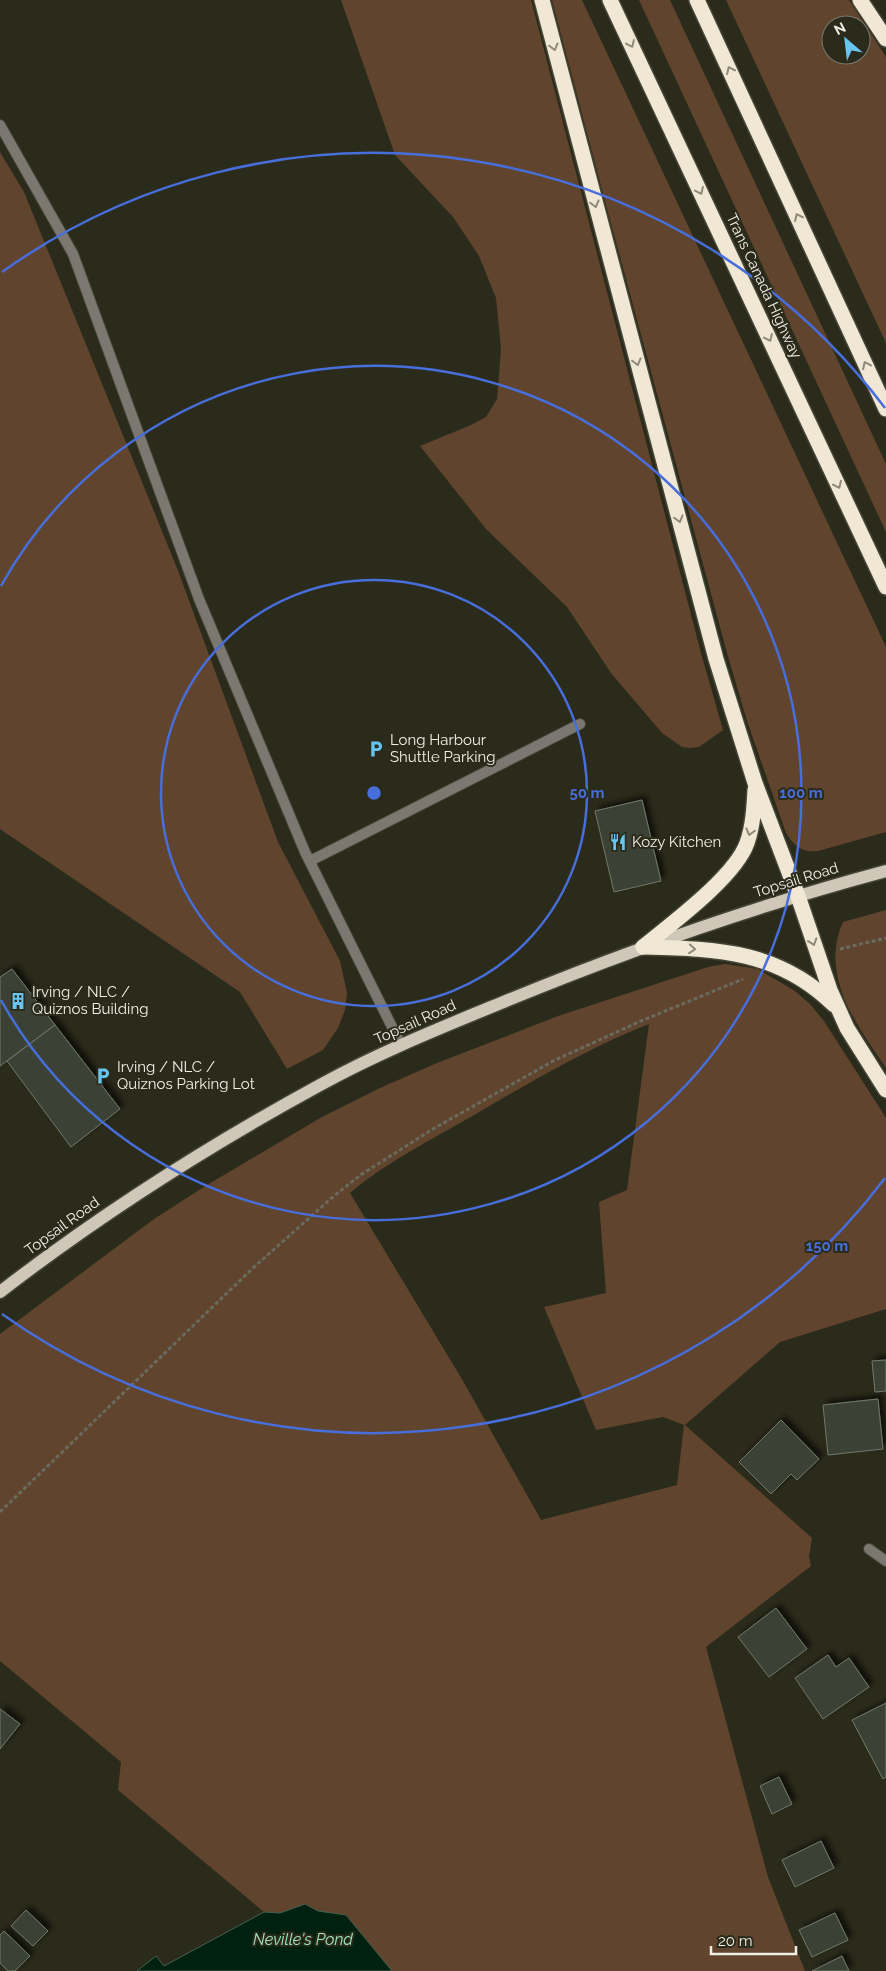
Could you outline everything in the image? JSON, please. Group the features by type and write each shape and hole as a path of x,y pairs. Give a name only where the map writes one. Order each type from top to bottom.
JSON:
{"highway":[{"path":"542,0 716,659 755,783 798,896 838,1010 847,1028 886,1090"},
{"name":"Trans Canada Highway","path":"610,0 886,587"},
{"path":"697,0 886,409"},
{"path":"860,0 886,39"},
{"path":"643,947 707,893 738,859 746,845 752,825 755,783"},
{"path":"643,947 726,952 778,966 793,973 815,988 838,1010"}],"main road":[{"name":"Topsail Road","path":"0,1292 112,1211 199,1154 322,1084 401,1045 570,974 643,947 720,920 886,871"}],"street":[{"path":"0,125 73,254 200,599 310,861 401,1045"},
{"path":"310,861 580,724"},
{"path":"869,1549 886,1561"}],"path":[{"path":"818,955 886,938"},
{"path":"0,1512 253,1268 329,1200 362,1174 433,1130 553,1061 641,1021 778,966"}],"shaded area":[{"path":"341,0 531,0 701,653 723,730 699,747 682,747 662,733 611,673 567,607 486,529 420,446 486,417 497,399 501,349 496,298 479,256 453,217 395,155"},
{"path":"552,0 582,0 886,647 886,832 818,851 807,851 799,848 786,833 747,721 727,653"},
{"path":"639,0 670,0 886,464 886,532"},
{"path":"726,0 849,0 859,15 821,15 821,65 871,65 871,34 886,57 886,343"},
{"path":"0,152 24,192 177,568 278,842 340,961 347,993 345,1010 338,1028 323,1050 287,1069 240,992 0,829"},
{"path":"886,910 886,1068 853,1017 838,981 836,962 837,942 843,922"},
{"path":"725,964 758,969 795,991 810,1004 824,1021 886,1118 886,1309 780,1342 685,1425 812,1538 809,1557 811,1566 706,1647 768,1877 805,1971 392,1971 346,1915 318,1911 305,1905 280,1913 264,1912 118,1790 121,1762 0,1661 0,1334 154,1219 207,1185 322,1117 380,1088 437,1063 558,1016 708,967","holes":["649,1024 627,1190 599,1202 606,1293 544,1307 596,1430 663,1417 684,1425 677,1485 541,1520 463,1381 350,1193 408,1153 535,1080 602,1044"]}],"water":[{"name":"Neville's Pond","path":"305,1904 318,1911 346,1915 392,1971 137,1971 156,1956 164,1966 264,1912 280,1913"}],"building":[{"path":"642,800 661,881 614,892 595,811"},
{"name":"Irving / NLC / Quiznos Building","path":"12,969 55,1025 0,1066 0,977"},
{"path":"55,1025 120,1109 71,1147 7,1061"},
{"path":"886,1360 886,1391 875,1392 872,1361"},
{"path":"878,1399 883,1449 828,1455 823,1405"},
{"path":"781,1420 819,1459 797,1480 791,1474 771,1494 739,1462"},
{"path":"776,1608 807,1649 769,1677 738,1637"},
{"path":"828,1655 836,1667 849,1658 869,1687 823,1719 795,1678"},
{"path":"886,1703 886,1777 883,1779 852,1720"},
{"path":"0,1709 20,1724 0,1749"},
{"path":"779,1777 792,1804 772,1814 760,1786"},
{"path":"821,1841 834,1868 795,1887 782,1860"},
{"path":"26,1910 48,1931 33,1946 11,1926"},
{"path":"835,1913 848,1940 812,1957 799,1930"},
{"path":"4,1931 30,1956 15,1971 8,1971 0,1963 0,1935"},
{"path":"842,1956 849,1971 812,1971"}],"place":[{"name":"Long Harbour Shuttle Parking","path":"376,749"},
{"name":"Kozy Kitchen","path":"618,842"},
{"name":"Irving / NLC / Quiznos Building","path":"18,1001"},
{"name":"Irving / NLC / Quiznos Parking Lot","path":"103,1076"}]}
